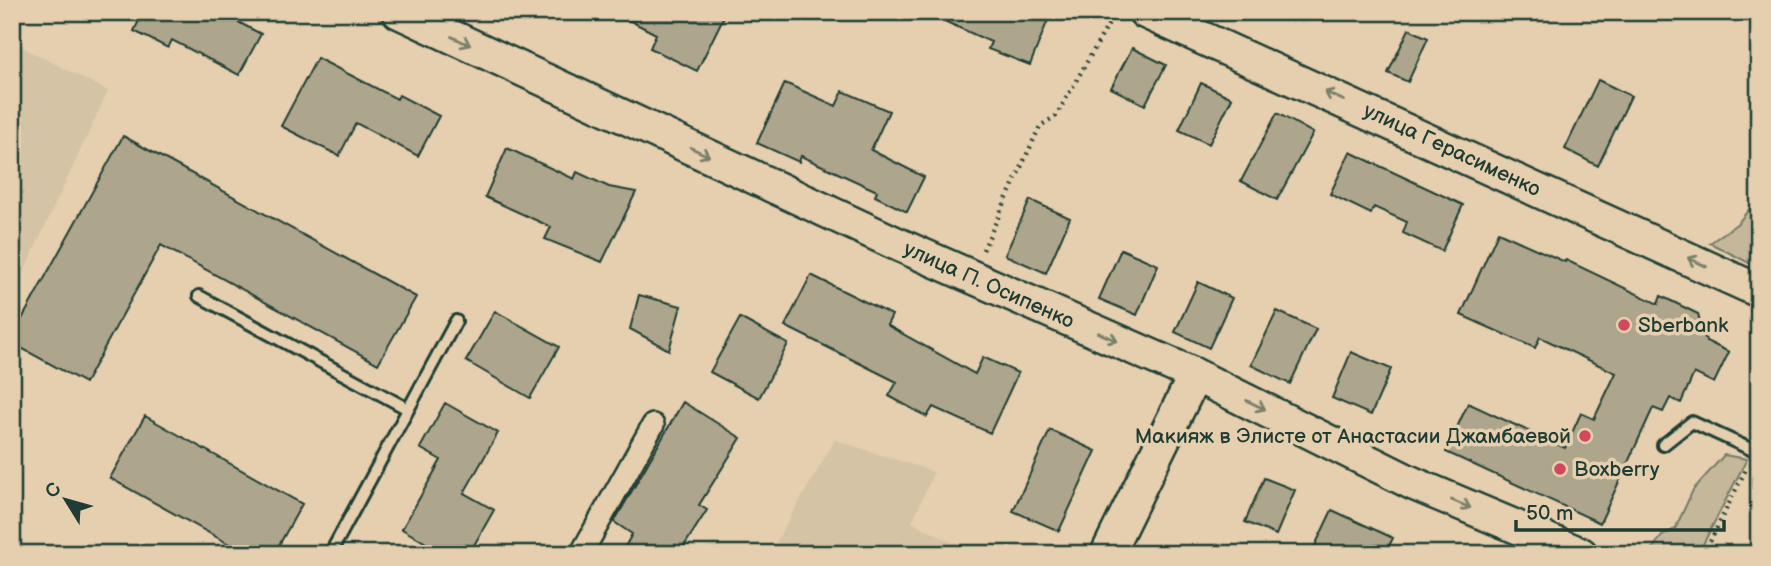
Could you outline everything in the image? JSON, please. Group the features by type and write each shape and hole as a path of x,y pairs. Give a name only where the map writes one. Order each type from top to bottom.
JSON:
{"main road":[{"name":"улица П. Осипенко","path":"399,12 973,277 1195,375 1412,483 1581,554"},
{"name":"улица Герасименко","path":"1145,12 1759,291"},
{"path":"1107,554 1195,375"}],"street":[{"path":"581,554 653,425"}],"lane":[{"path":"199,296 408,410"},
{"path":"330,554 456,321"},
{"path":"1663,445 1692,422 1757,452"}],"path":[{"path":"973,277 1040,126 1056,116 1116,12"},
{"path":"1704,554 1757,452"}],"shaded area":[{"path":"12,42 108,91 12,297"},
{"path":"1759,197 1759,268 1710,243 1738,223"},
{"path":"835,440 934,472 912,522 967,550 965,554 769,554"},
{"path":"1724,455 1747,459 1698,554 1664,554 1652,549 1662,536 1675,529 1693,490"}],"building":[{"path":"143,12 219,12 261,34 239,75 172,40 168,48 134,31"},
{"path":"613,12 726,12 697,71 650,48 656,34"},
{"path":"924,12 1051,12 1030,65 988,49 991,42"},
{"path":"1409,29 1428,38 1408,82 1388,73"},
{"path":"1132,48 1166,65 1145,105 1111,88"},
{"path":"317,58 397,99 399,95 439,116 418,156 356,123 339,156 281,126"},
{"path":"1598,80 1631,96 1598,166 1565,149"},
{"path":"785,83 836,106 843,91 889,111 871,150 924,177 907,212 875,196 877,191 801,156 799,162 757,143"},
{"path":"1201,83 1232,98 1209,144 1179,130"},
{"path":"1277,113 1313,133 1277,200 1241,181"},
{"path":"123,136 416,297 378,364 161,245 85,383 12,343 12,337"},
{"path":"507,148 574,179 577,172 609,187 636,192 602,262 545,239 551,227 485,197"},
{"path":"1350,152 1463,205 1442,251 1403,233 1407,222 1374,207 1371,214 1330,194"},
{"path":"1030,200 1070,218 1046,273 1005,255"},
{"path":"1498,232 1565,262 1566,260 1658,304 1661,296 1698,314 1706,341 1729,352 1714,383 1694,373 1681,403 1670,398 1663,412 1653,408 1600,523 1446,452 1468,403 1565,448 1581,413 1594,419 1616,373 1540,337 1535,348 1461,315"},
{"path":"1121,249 1158,265 1137,315 1099,299"},
{"path":"811,275 892,315 887,325 975,374 983,357 1018,373 990,433 933,407 927,417 889,396 897,382 785,326"},
{"path":"1198,282 1232,298 1209,348 1175,332"},
{"path":"639,295 681,306 669,350 630,329"},
{"path":"495,311 559,347 530,398 466,361"},
{"path":"1277,311 1316,329 1290,384 1251,365"},
{"path":"740,318 788,344 759,398 710,372"},
{"path":"1351,352 1391,369 1371,415 1332,398"},
{"path":"683,402 741,438 699,505 707,510 679,554 621,554 632,534 614,522"},
{"path":"445,403 498,433 464,493 494,510 469,554 445,554 402,529 441,460 420,448"},
{"path":"145,416 302,504 274,554 247,554 110,478"},
{"path":"1050,430 1096,451 1059,531 1013,511"},
{"path":"1264,478 1295,490 1276,535 1245,522"},
{"path":"1332,510 1393,538 1385,554 1311,554"}],"place":[{"name":"Sberbank","path":"1624,325"},
{"name":"Макияж в Элисте от Анастасии Джамбаевой","path":"1585,436"},
{"name":"Boxberry","path":"1560,469"}]}
